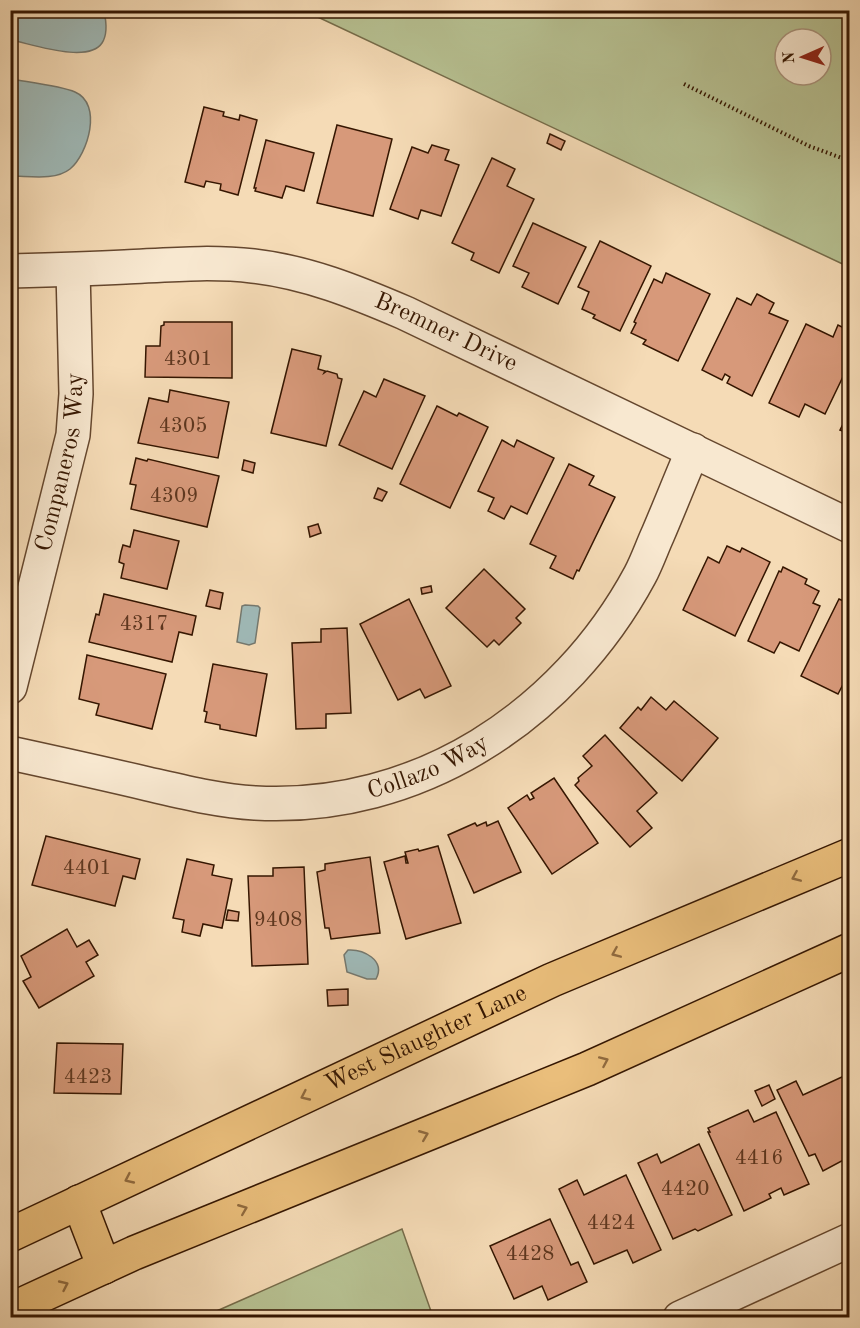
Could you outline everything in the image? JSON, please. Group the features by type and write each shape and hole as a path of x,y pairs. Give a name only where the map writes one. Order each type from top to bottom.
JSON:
{"main road":[{"name":"West Slaughter Lane","path":"10,1235 552,980 849,855"},
{"path":"10,1310 104,1267 587,1069 849,950"},
{"path":"79,1202 104,1267"}],"street":[{"name":"Bremner Drive","path":"10,271 199,263 253,266 301,274 342,287 405,313 849,525"},
{"name":"Companeros Way","path":"10,687 73,435 76,394 73,270"},
{"name":"Collazo Way","path":"10,753 211,798 256,803 320,801 371,792 426,774 477,748 517,722 562,681 594,646 614,620 641,574 693,450"},
{"path":"680,1317 849,1240"}],"path":[{"path":"684,84 809,146 849,160"}],"green space":[{"path":"305,11 849,11 849,267"},
{"path":"402,1229 432,1314 425,1317 203,1317"}],"water":[{"path":"11,10 104,11 105,35 102,43 95,49 85,52 59,51 11,40"},
{"path":"11,79 69,90 84,98 89,107 90,118 87,141 77,162 64,173 42,177 11,176"},
{"path":"242,606 260,608 255,643 249,645 237,642"},
{"path":"348,950 360,951 375,961 378,966 376,979 367,979 347,972 344,955"}],"building":[{"path":"204,107 224,112 223,116 239,120 240,115 257,120 238,195 220,190 221,184 206,181 204,187 185,182"},
{"path":"337,125 392,139 373,216 317,203"},
{"path":"550,134 565,141 561,150 547,143"},
{"path":"266,140 314,153 304,191 286,186 282,198 255,191"},
{"path":"432,145 449,150 445,160 459,165 441,216 421,210 418,219 390,209 412,147 428,153"},
{"path":"492,158 515,169 507,186 534,199 499,273 471,260 474,253 452,243"},
{"path":"533,223 586,247 558,304 522,287 529,273 513,266"},
{"path":"600,241 651,266 620,331 593,318 595,315 582,309 589,292 578,287"},
{"path":"666,273 710,294 678,361 643,344 646,340 631,333 654,279 662,283"},
{"path":"757,294 774,303 769,313 788,321 752,396 727,383 730,377 725,374 722,380 702,370 737,298 751,305"},
{"path":"164,322 232,322 232,378 145,377 146,346 160,346 161,326"},
{"path":"806,324 833,337 838,325 850,331 850,362 825,414 805,404 799,417 769,403"},
{"path":"292,349 321,356 318,369 325,371 324,373 327,371 337,374 338,378 342,379 326,446 271,433"},
{"path":"384,379 425,396 392,469 339,445 364,391 376,397"},
{"path":"170,390 229,402 218,458 138,443 149,398 168,402"},
{"path":"437,406 457,416 459,413 488,427 450,508 400,484"},
{"path":"850,410 850,434 840,430"},
{"path":"502,440 514,447 517,440 554,458 527,514 511,506 504,519 488,511 494,498 478,491"},
{"path":"136,458 219,476 207,527 131,509 136,485 130,484"},
{"path":"244,460 255,463 253,473 242,470"},
{"path":"569,464 594,476 589,485 615,497 573,579 550,568 556,556 530,544"},
{"path":"378,488 387,492 382,501 374,498"},
{"path":"318,524 321,533 310,537 308,527"},
{"path":"134,530 179,541 167,589 121,578 124,564 119,562 121,552 123,545 130,547"},
{"path":"727,546 740,552 742,548 770,562 735,636 683,610 708,557 719,563"},
{"path":"783,567 807,579 805,584 819,591 813,603 820,606 799,651 780,642 774,653 748,641 779,571 781,572"},
{"path":"484,569 525,609 516,618 521,623 499,645 494,640 487,647 446,608"},
{"path":"431,586 432,592 422,594 421,588"},
{"path":"210,590 223,593 220,609 206,606"},
{"path":"104,594 196,616 192,635 179,632 172,662 89,642"},
{"path":"409,599 451,686 425,698 420,689 398,700 360,624"},
{"path":"839,599 850,604 850,671 838,694 801,676"},
{"path":"347,628 351,713 326,714 326,728 296,729 292,643 321,642 321,629"},
{"path":"87,655 166,674 152,729 96,715 99,704 79,699"},
{"path":"213,664 267,674 256,736 220,729 220,725 205,722 207,712 204,711"},
{"path":"651,697 666,710 674,701 718,738 682,781 620,728 638,707 641,710"},
{"path":"605,735 657,793 637,811 652,828 630,847 575,785 579,781 578,778 592,766 583,756"},
{"path":"554,778 598,843 552,874 508,808 527,795 530,800 534,798 531,793"},
{"path":"498,821 521,872 474,893 448,835 475,823 477,826 486,822 487,826"},
{"path":"46,836 140,859 135,879 123,876 115,906 32,885"},
{"path":"438,846 461,923 406,939 384,862 405,856 406,863 408,863 405,852"},
{"path":"370,857 380,933 331,939 329,928 325,928 317,872 325,870 325,864"},
{"path":"187,859 214,865 212,875 232,879 222,928 203,924 200,936 182,932 184,920 173,918"},
{"path":"304,867 308,964 252,966 248,876 273,876 273,868"},
{"path":"228,910 239,912 238,921 226,920"},
{"path":"67,929 77,947 89,940 98,955 86,962 94,976 39,1008 23,981 31,977 21,956"},
{"path":"348,989 348,1005 328,1006 327,990"},
{"path":"57,1043 123,1044 121,1094 54,1093"},
{"path":"844,1076 850,1088 850,1159 849,1157 823,1171 815,1154 809,1156 777,1090 796,1081 803,1095"},
{"path":"769,1085 775,1099 762,1106 755,1091"},
{"path":"748,1110 754,1122 776,1112 809,1184 784,1195 781,1188 769,1194 771,1198 744,1211 708,1128"},
{"path":"699,1144 732,1215 698,1231 695,1229 673,1239 638,1163 657,1154 661,1163"},
{"path":"626,1175 661,1250 633,1263 627,1250 594,1264 559,1189 577,1180 584,1195"},
{"path":"550,1219 571,1265 578,1262 587,1282 548,1300 542,1286 514,1299 490,1246"}]}
